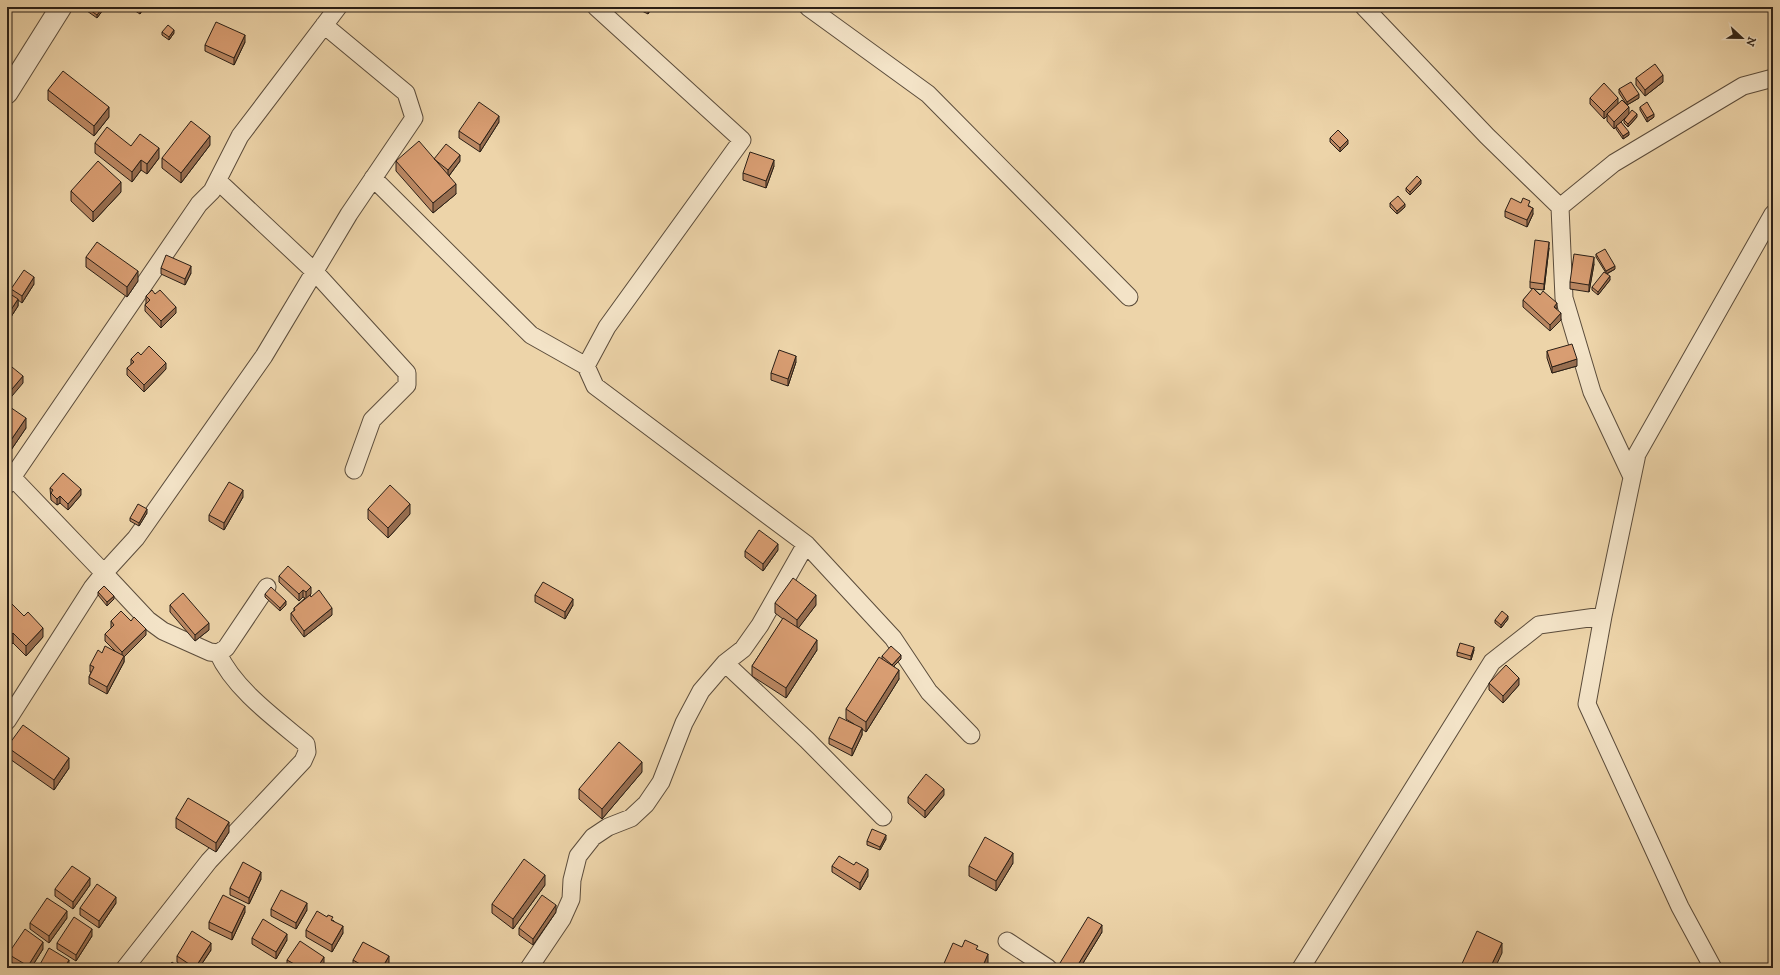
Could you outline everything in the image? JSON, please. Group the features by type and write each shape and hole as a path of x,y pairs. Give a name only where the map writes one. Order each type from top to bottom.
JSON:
{"street":[{"path":"7,92 61,7"},
{"path":"267,587 226,648 218,653 210,652 163,631 148,620 104,573 10,481 199,204 212,191 240,136 338,7"},
{"path":"586,366 607,327 742,140 596,7"},
{"path":"808,7 928,94 1129,298"},
{"path":"1364,7 1487,136 1560,207 1564,298 1592,392 1632,477"},
{"path":"7,721 92,588 136,538 264,356 349,214 414,118 406,93 324,25"},
{"path":"1560,207 1614,163 1743,86 1773,78"},
{"path":"373,178 531,335 586,366 595,386 806,544 893,638 929,692 971,735"},
{"path":"218,181 314,271 407,373 407,386 372,420 354,470"},
{"path":"1713,968 1680,907 1587,704 1603,616 1637,454 1773,214"},
{"path":"529,968 562,919 571,899 572,880 578,856 593,837 608,827 631,818 646,804 661,782 684,723 701,691 725,663 743,649 760,625 806,544"},
{"path":"1301,968 1492,662 1539,625 1603,616"},
{"path":"125,968 209,861 303,761 306,752 306,744 260,705 224,667 218,653"},
{"path":"725,663 807,740 882,817"},
{"path":"1007,941 1048,968"}],"building":[{"path":"103,7 97,15 87,8"},
{"path":"216,22 245,35 234,58 205,45"},
{"path":"168,25 174,30 169,37 162,32"},
{"path":"1655,64 1663,75 1645,90 1636,78"},
{"path":"63,71 109,107 94,126 48,90"},
{"path":"1631,82 1639,94 1627,102 1619,89"},
{"path":"1604,83 1618,98 1604,112 1590,98"},
{"path":"1622,100 1629,107 1614,122 1607,114"},
{"path":"479,102 499,116 480,145 459,131"},
{"path":"1647,102 1654,114 1647,118 1640,107"},
{"path":"1632,110 1637,114 1628,124 1624,120"},
{"path":"191,121 210,136 181,173 162,158"},
{"path":"1621,122 1629,132 1623,136 1616,126"},
{"path":"107,127 131,146 140,134 159,148 147,164 141,160 132,172 95,143"},
{"path":"1338,130 1348,140 1340,148 1330,138"},
{"path":"419,141 456,184 433,203 396,161"},
{"path":"446,144 460,155 448,170 434,159"},
{"path":"750,152 774,160 766,181 743,173"},
{"path":"98,161 121,182 93,212 71,191"},
{"path":"1417,176 1421,180 1410,192 1406,188"},
{"path":"1398,196 1405,204 1397,211 1390,203"},
{"path":"1511,198 1521,203 1523,198 1530,201 1528,206 1533,208 1527,220 1505,211"},
{"path":"1535,240 1549,242 1544,284 1530,282"},
{"path":"97,242 138,271 127,287 86,257"},
{"path":"1605,249 1615,266 1606,271 1596,254"},
{"path":"1574,254 1594,257 1589,285 1570,282"},
{"path":"166,255 191,266 185,279 161,268"},
{"path":"24,270 34,277 22,296 11,289"},
{"path":"1604,272 1610,276 1598,292 1592,287"},
{"path":"1533,288 1540,295 1543,291 1557,303 1554,307 1561,313 1550,325 1523,300"},
{"path":"152,290 155,294 160,290 176,307 161,321 145,305 150,300 146,296"},
{"path":"7,292 18,299 7,316"},
{"path":"1572,344 1577,359 1552,367 1547,351"},
{"path":"149,346 166,363 144,385 127,368 134,362 131,359 138,352 141,355"},
{"path":"779,350 796,356 788,379 771,373"},
{"path":"7,363 23,376 7,395"},
{"path":"7,405 26,418 9,443 7,442"},
{"path":"63,473 81,489 68,504 60,496 57,499 51,493 53,490 50,488"},
{"path":"229,482 243,490 224,523 209,515"},
{"path":"390,485 410,504 388,528 368,509"},
{"path":"138,504 147,509 139,523 130,518"},
{"path":"759,530 778,544 763,564 745,551"},
{"path":"288,566 311,587 306,592 303,590 299,594 279,576"},
{"path":"793,578 816,595 797,620 775,603"},
{"path":"543,582 573,599 565,612 535,595"},
{"path":"104,586 114,596 107,602 98,592"},
{"path":"271,587 286,601 280,608 265,594"},
{"path":"319,590 332,608 304,631 291,613 295,610 294,608 310,595 311,597"},
{"path":"183,593 209,623 195,635 170,605"},
{"path":"12,604 24,616 28,612 43,628 26,646 13,633 7,639 7,609"},
{"path":"121,611 131,621 134,617 146,629 122,652 105,634 114,625 111,621"},
{"path":"1502,611 1508,616 1501,625 1495,620"},
{"path":"783,618 817,640 786,688 752,666"},
{"path":"1460,643 1474,647 1471,656 1457,652"},
{"path":"105,646 124,656 107,687 89,677 94,667 90,665 98,650 102,653"},
{"path":"891,646 901,655 892,665 882,656"},
{"path":"879,657 899,670 866,722 846,709"},
{"path":"1506,665 1519,678 1503,696 1489,683"},
{"path":"839,717 862,728 852,749 829,738"},
{"path":"23,725 69,758 54,780 7,747"},
{"path":"619,742 642,762 602,809 579,789"},
{"path":"926,774 944,789 925,811 908,797"},
{"path":"188,798 229,822 216,843 176,818"},
{"path":"872,829 886,835 880,847 867,841"},
{"path":"985,837 1013,853 996,881 969,866"},
{"path":"839,856 854,865 856,862 868,869 860,883 832,866"},
{"path":"524,859 545,875 513,919 492,904"},
{"path":"243,862 261,872 249,898 230,888"},
{"path":"72,866 90,878 73,902 55,889"},
{"path":"97,884 116,897 99,921 80,908"},
{"path":"281,890 307,903 296,923 271,909"},
{"path":"223,895 245,906 232,933 209,922"},
{"path":"542,895 556,905 533,939 519,928"},
{"path":"47,898 67,911 49,936 30,923"},
{"path":"317,911 327,917 328,915 333,917 331,920 343,926 332,945 306,930"},
{"path":"74,917 92,929 76,955 57,943"},
{"path":"1088,917 1102,925 1076,968 1068,968 1060,963"},
{"path":"263,919 287,934 276,952 252,938"},
{"path":"25,929 43,942 28,966 8,954"},
{"path":"192,931 211,943 195,968 177,956"},
{"path":"1477,931 1502,943 1490,968 1460,968"},
{"path":"965,940 978,946 976,949 988,954 982,968 942,968 953,943 962,947"},
{"path":"300,941 324,957 317,968 294,968 296,965 287,960"},
{"path":"363,942 389,956 382,968 367,968 353,960"},
{"path":"49,948 69,960 64,968 38,968"},
{"path":"172,962 180,968 168,968"}]}
